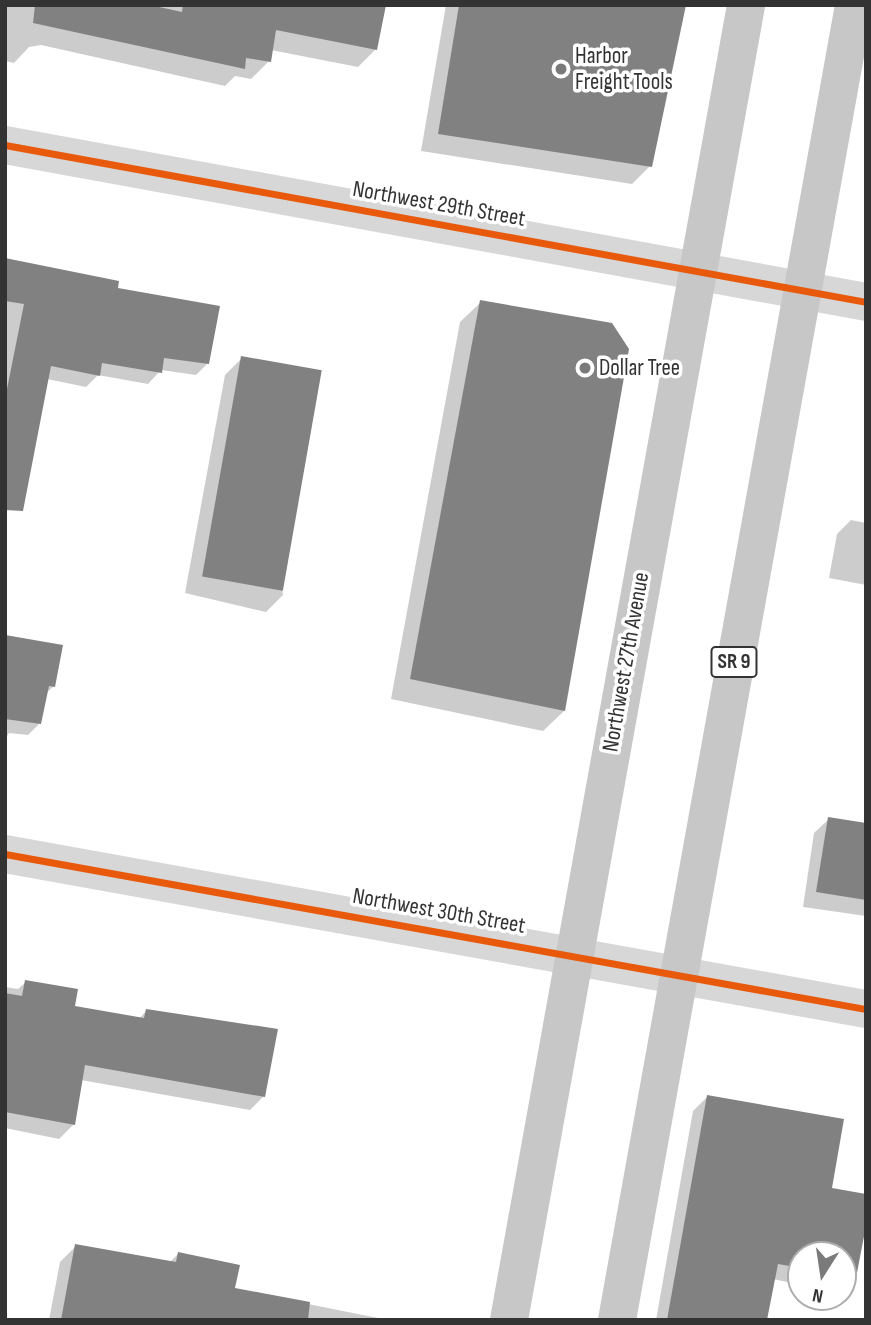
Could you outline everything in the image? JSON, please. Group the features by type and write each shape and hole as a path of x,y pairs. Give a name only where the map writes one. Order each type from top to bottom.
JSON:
{"highway":[{"name":"Northwest 27th Avenue","path":"509,1320 746,5"},
{"name":"SR 9","path":"617,1320 800,290 854,5"}],"street":[{"name":"Northwest 29th Street","path":"5,145 866,302"},
{"name":"Northwest 30th Street","path":"5,854 866,1009"}],"building":[{"path":"35,5 150,5 182,12 183,5 386,5 377,50 276,30 271,62 246,58 245,69 33,23"},
{"name":"Harbor Freight Tools","path":"459,5 686,5 652,167 438,134"},
{"path":"5,258 119,281 118,288 220,306 209,364 164,358 162,373 102,363 100,376 51,366 23,511 5,510 5,399 24,304 5,301"},
{"path":"480,300 612,323 629,349 565,711 410,679"},
{"path":"241,356 322,370 283,591 202,577"},
{"path":"5,635 63,645 55,687 49,686 41,724 5,719"},
{"path":"828,817 866,823 866,900 816,892"},
{"path":"25,980 78,989 75,1006 144,1018 146,1009 278,1029 265,1097 85,1065 75,1125 5,1112 5,993 22,996"},
{"path":"707,1095 844,1119 832,1188 866,1194 866,1226 857,1273 857,1241 787,1241 787,1266 778,1264 767,1320 667,1320"},
{"path":"75,1244 176,1262 178,1252 240,1265 235,1288 310,1302 308,1320 61,1320"}],"cycle path":[{"path":"5,145 866,302"},
{"path":"5,854 866,1009"}],"place":[{"name":"Harbor Freight Tools","path":"561,69"},
{"name":"Dollar Tree","path":"585,368"}]}
